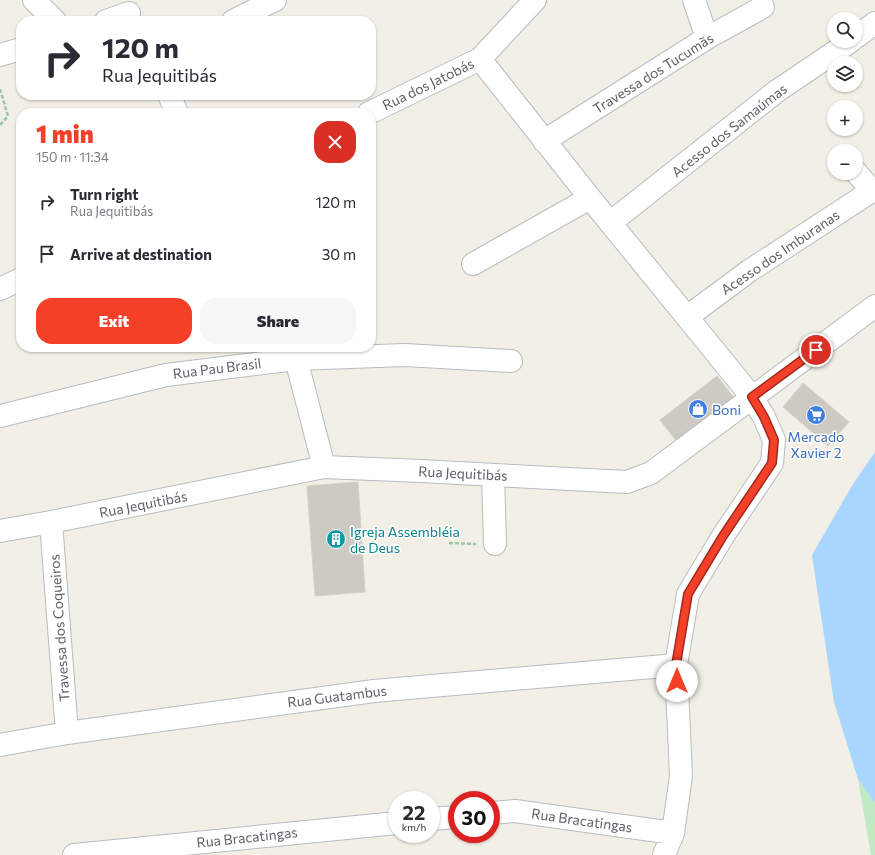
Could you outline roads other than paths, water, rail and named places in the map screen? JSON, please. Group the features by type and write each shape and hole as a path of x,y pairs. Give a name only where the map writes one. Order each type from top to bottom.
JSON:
{"street":[{"path":"34,0 50,16"},
{"path":"243,16 276,0"},
{"name":"Rua dos Jatobás","path":"376,110 480,59 535,0"},
{"path":"694,0 707,38"},
{"name":"Travessa dos Tucumãs","path":"544,141 707,38 763,7"},
{"path":"117,16 128,11"},
{"path":"863,32 875,23"},
{"name":"Acesso dos Samaúmas","path":"610,223 777,91 841,48"},
{"path":"0,55 16,50"},
{"path":"480,59 544,141 752,397 764,417 774,440 772,463 723,536 688,594 676,665 681,776 673,833 664,855"},
{"path":"863,179 874,190"},
{"name":"Acesso dos Imburanas","path":"687,317 749,271 874,190"},
{"path":"473,264 590,198"},
{"path":"0,289 16,281"},
{"name":"Rua Jequitibás","path":"0,531 324,467 627,482 651,473 875,306"},
{"path":"293,353 324,467"},
{"name":"Rua Pau Brasil","path":"0,416 166,375 293,353 405,355 511,360"},
{"path":"493,475 495,544"},
{"name":"Travessa dos Coqueiros","path":"51,522 67,733"},
{"name":"Rua Guatambus","path":"0,745 67,733 374,690 676,665"},
{"name":"Rua Bracatingas","path":"500,812 515,811 673,833"},
{"name":"Rua Bracatingas","path":"74,855 388,824"}],"water":[{"path":"875,452 875,803 858,779 834,702 812,555 853,484"}],"place":[{"name":"Boni","path":"698,409"},
{"name":"Mercado Xavier 2","path":"816,415"},
{"name":"Igreja Assembléia de Deus","path":"336,539"}]}
